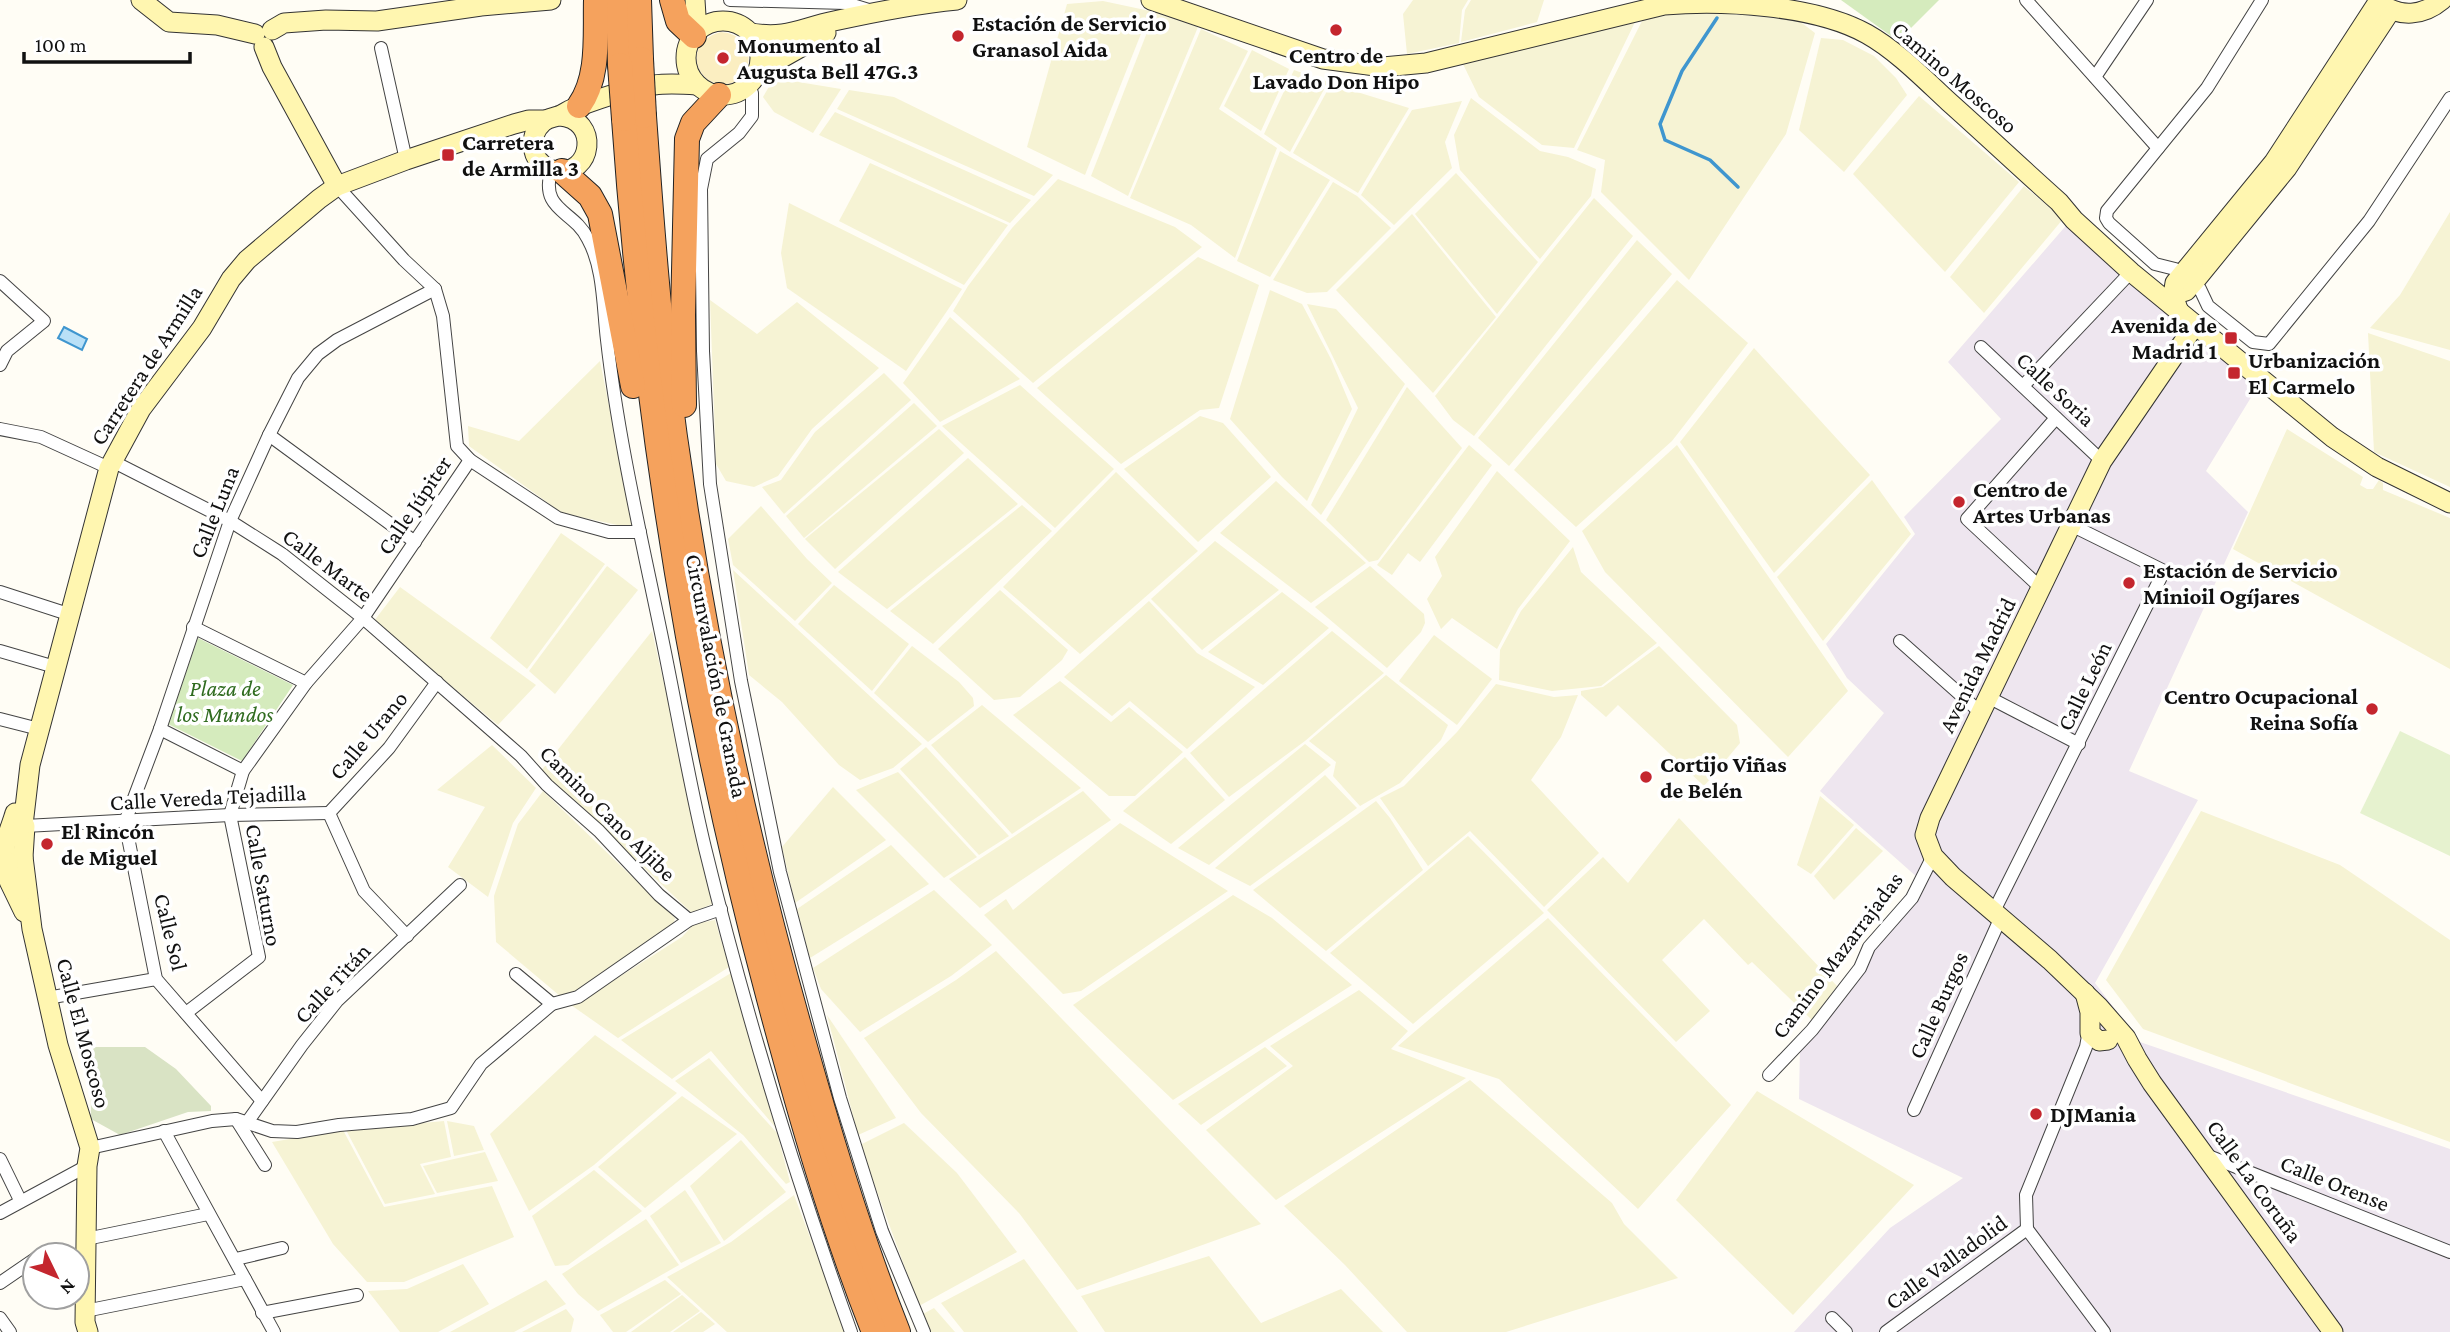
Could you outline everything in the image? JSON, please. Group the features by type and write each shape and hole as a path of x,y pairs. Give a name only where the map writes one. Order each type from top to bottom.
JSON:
{"highway":[{"path":"561,114 590,86 596,0"},
{"name":"Circunvalación de Granada","path":"618,0 631,62 634,118 633,239 657,453 671,545 714,776 782,1049 819,1172 874,1332"},
{"name":"Circunvalación de Granada","path":"631,62 639,0"},
{"path":"672,0 678,21 693,40"},
{"path":"682,482 687,446 683,315 687,139 708,90"},
{"name":"Circunvalación de Granada","path":"634,118 682,482 698,584 731,753 763,896 811,1070 847,1188 898,1332"},
{"path":"557,171 590,196 600,214 657,513 671,545"}],"street":[{"path":"141,0 169,22 217,25 263,37 284,23 377,21 481,6 551,0"},
{"path":"695,0 688,69 708,90"},
{"path":"703,0 726,22"},
{"path":"730,0 846,3 875,12"},
{"path":"750,33 776,36 834,20 957,0"},
{"name":"Camino Moscoso","path":"1152,0 1323,59 1383,67 1426,63 1664,5 1691,2 1805,12 1847,24 1889,49 2059,202 2074,220 2131,272 2179,304 2190,332 2242,358"},
{"path":"2026,0 2158,148"},
{"path":"2095,77 2147,0"},
{"path":"2262,0 2207,88 2107,211 2106,218 2155,264 2188,277 2208,306 2253,342 2269,344 2369,220 2450,98"},
{"path":"2114,257 2127,260 2179,304 2186,291 2188,277 2287,168 2382,4 2412,14 2423,12 2442,0"},
{"path":"653,85 739,92 752,79 852,19"},
{"path":"653,85 670,71 693,40 717,22 736,24 750,33 756,42 760,54 752,79 752,116 739,133 707,159 701,189 703,351 710,484 741,681 780,872 840,1098 882,1231 923,1332"},
{"path":"263,37 272,67 337,186 404,260 435,289 443,316 457,446 470,460 558,518 608,532 640,532"},
{"path":"382,48 406,160"},
{"name":"Carretera de Armilla","path":"9,862 13,828 110,464 141,409 202,328 231,279 247,260 337,186 406,160 529,120 561,114 653,85"},
{"path":"605,99 591,111 585,131 585,156 576,166 557,171 548,181 551,200 587,236 597,258 609,363 640,532 704,845 773,1098 815,1233 851,1332"},
{"path":"557,171 541,164 533,149 535,131 561,114 574,120 585,131"},
{"path":"488,134 507,136 533,149"},
{"name":"Camino Moscoso","path":"2059,202 2076,212 2332,437 2377,467 2450,503"},
{"path":"2023,386 2131,272 2134,281 2170,311 2180,333 2190,332"},
{"path":"0,281 44,321 3,348 0,365"},
{"name":"Calle Luna","path":"125,822 160,729 230,521 298,377 318,354 337,340 435,289"},
{"name":"Avenida Madrid","path":"1933,856 1925,835 1930,818 2102,461 2190,332"},
{"name":"Calle Soria","path":"1981,347 2102,461"},
{"path":"2041,588 1967,519 2056,418"},
{"name":"Calle Marte","path":"0,429 41,438 110,464 230,521 282,554 363,618 497,735"},
{"path":"269,435 415,542"},
{"name":"Calle Júpiter","path":"230,815 243,771 306,683 363,618 470,460"},
{"name":"Calle León","path":"1997,914 2164,571 2071,525"},
{"path":"0,592 68,614"},
{"path":"193,627 306,683"},
{"path":"1900,641 1984,705 2079,744"},
{"path":"0,651 55,667"},
{"name":"Calle Urano","path":"329,813 389,748 437,682"},
{"path":"0,719 39,729"},
{"path":"160,729 243,771"},
{"name":"Camino Cano Aljibe","path":"497,735 521,756 547,785 599,831 659,895 689,920"},
{"name":"Calle Vereda Tejadilla","path":"13,828 230,815 329,813 364,891 407,936"},
{"name":"Calle Saturno","path":"186,1013 259,957 230,815"},
{"name":"Calle Sol","path":"125,822 156,979 262,1101"},
{"path":"1933,856 1953,877 2084,992 2090,1012 2103,1030"},
{"name":"Camino Mazarrajadas","path":"1769,1075 1812,1030 1860,968 1869,947 1912,898 1933,856"},
{"name":"Calle El Moscoso","path":"9,862 32,929 58,1045 89,1157 86,1239"},
{"name":"Calle Titán","path":"242,1120 262,1101 337,1001 460,885"},
{"path":"0,1213 89,1157 164,1131 212,1121 242,1120 272,1131 297,1132 339,1125 412,1119 451,1108 481,1064 552,1004 578,997 689,920 721,909"},
{"name":"Calle Burgos","path":"1914,1110 1997,914"},
{"path":"516,974 552,1004"},
{"path":"47,998 156,979"},
{"name":"Calle La Coruña","path":"2103,1030 2126,1038 2137,1059 2333,1332"},
{"name":"Calle Valladolid","path":"1886,1332 2027,1229 2026,1195 2086,1047 2103,1030"},
{"name":"Calle Valladolid","path":"2078,1067 2092,1051 2103,1030"},
{"path":"242,1120 265,1166"},
{"path":"164,1131 274,1332"},
{"name":"Calle Orense","path":"2204,1154 2450,1252"},
{"path":"0,1158 20,1200"},
{"path":"86,1239 208,1214"},
{"path":"2027,1229 2104,1332"},
{"path":"236,1259 282,1248"},
{"path":"0,1283 21,1269"},
{"path":"91,1310 245,1279"},
{"path":"262,1313 357,1295"},
{"name":"Calle El Moscoso","path":"85,1311 88,1332"},
{"path":"1832,1318 1846,1332"},
{"path":"0,1319 10,1332"}],"shaded area":[{"path":"1413,0 1468,0 1462,10 1459,43 1407,54 1403,14"},
{"path":"1471,0 1544,0 1537,22 1461,42 1465,10"},
{"path":"1103,1 1150,11 1085,175 1027,147 1067,4"},
{"path":"1155,12 1198,27 1128,196 1091,176"},
{"path":"1670,12 1721,13 1798,20 1815,33 1786,134 1689,280 1601,192 1605,160 1577,150 1644,17"},
{"path":"1636,20 1574,148 1542,145 1479,97 1462,62"},
{"path":"1201,29 1248,51 1219,109 1277,148 1235,258 1191,225 1130,198"},
{"path":"1821,38 1843,40 1874,56 1896,78 1907,95 1844,172 1799,130"},
{"path":"1252,50 1289,69 1261,131 1224,106"},
{"path":"1294,70 1328,82 1290,152 1264,134"},
{"path":"774,78 841,89 813,133 774,112 763,97"},
{"path":"1331,84 1409,108 1358,193 1293,153"},
{"path":"849,90 894,97 1053,175 1034,196 837,109"},
{"path":"1919,96 2019,182 1945,272 1853,174"},
{"path":"1471,98 1540,151 1568,157 1596,169 1591,196 1540,259 1460,170 1454,135"},
{"path":"1462,101 1445,142 1452,168 1394,225 1361,195 1412,110"},
{"path":"835,112 1031,200 1010,223 819,135"},
{"path":"1280,151 1330,180 1270,277 1237,261"},
{"path":"870,163 1008,225 964,285 839,221"},
{"path":"1456,173 1538,262 1497,314 1415,214"},
{"path":"1058,179 1175,227 1202,247 1033,383 953,311 968,286 1012,228"},
{"path":"1333,182 1357,196 1391,228 1327,292 1307,293 1273,280"},
{"path":"2024,186 2063,219 1984,313 1950,277"},
{"path":"1594,198 1633,236 1474,436 1453,420 1435,396"},
{"path":"789,203 962,289 906,371 787,288 781,253"},
{"path":"2450,212 2450,350 2370,328 2400,295"},
{"path":"1412,214 1496,317 1433,393 1336,290"},
{"path":"2070,221 2258,386 2206,471 2248,512 2129,771 2198,800 2095,983 2140,1042 2450,1149 2450,1332 1794,1332 1890,1228 1963,1178 1799,1099 1800,1046 1855,963 1918,878 1820,791 1884,713 1847,678 1826,644 1915,534 1904,517 2001,419 1948,362"},
{"path":"1637,240 1672,274 1509,466 1478,438"},
{"path":"1198,257 1259,285 1219,408 1200,410 1121,464 1037,388"},
{"path":"1677,280 1748,343 1672,441 1576,527 1514,470"},
{"path":"1270,290 1302,304 1331,359 1352,409 1307,501 1230,419"},
{"path":"710,300 757,334 797,302 879,368 812,429 778,476 754,487 726,481 716,464"},
{"path":"1307,304 1336,309 1405,384 1321,515 1311,505 1358,408"},
{"path":"950,317 1020,379 940,422 903,383"},
{"path":"2368,333 2450,361 2450,487 2374,452"},
{"path":"1754,348 1870,475 1774,573 1680,442"},
{"path":"600,361 633,525 622,526 562,513 469,446 468,426 519,441"},
{"path":"884,373 911,400 784,514 762,487 781,480 815,432"},
{"path":"1020,385 1114,469 1055,528 942,426"},
{"path":"1407,387 1462,448 1378,560 1369,562 1326,520"},
{"path":"914,403 937,426 804,538 786,516"},
{"path":"1200,416 1223,423 1271,477 1198,542 1124,469"},
{"path":"939,429 964,453 835,569 805,539"},
{"path":"2287,429 2363,477 2360,485 2367,489 2373,489 2379,480 2383,483 2383,490 2450,518 2450,669 2233,549"},
{"path":"1469,445 1492,465 1420,562 1408,553 1392,575 1377,565"},
{"path":"1677,445 1848,691 1788,757 1605,572 1582,531"},
{"path":"968,458 1018,504 887,609 838,572"},
{"path":"1497,471 1570,541 1518,609 1497,649 1452,618 1441,629 1427,599 1442,576 1435,557"},
{"path":"1116,472 1198,551 1080,654 1003,587"},
{"path":"1872,480 1911,534 1823,641 1777,577"},
{"path":"1276,481 1366,563 1311,603 1220,533"},
{"path":"1022,505 1052,531 933,644 890,611"},
{"path":"761,506 807,559 832,583 795,621 733,565 728,539"},
{"path":"561,533 605,564 527,669 490,638"},
{"path":"1215,541 1279,590 1202,650 1151,599"},
{"path":"1573,547 1581,572 1657,643 1601,686 1552,691 1499,680 1500,650 1521,611"},
{"path":"607,566 638,590 555,694 529,671"},
{"path":"1370,566 1424,614 1425,623 1421,632 1387,668 1315,607"},
{"path":"733,570 922,744 893,768 860,780 839,765 782,702 749,675"},
{"path":"834,585 909,644 872,691 798,624"},
{"path":"400,587 536,685 498,725 374,621"},
{"path":"1000,590 1068,650 1062,660 1020,697 994,700 938,649"},
{"path":"1282,592 1329,628 1263,685 1208,652"},
{"path":"1149,601 1197,653 1255,687 1187,749 1130,701 1112,716 1064,677"},
{"path":"652,631 714,903 692,913 541,771"},
{"path":"1332,631 1384,673 1305,741 1229,797 1190,753"},
{"path":"1434,635 1492,679 1457,725 1399,681"},
{"path":"912,646 959,682 973,698 974,706 928,742 874,693"},
{"path":"1659,646 1737,725 1740,743 1704,786 1618,705 1606,717 1581,695 1581,691 1603,687"},
{"path":"1386,675 1448,725 1441,740 1400,783 1360,806 1333,776 1336,762 1309,741"},
{"path":"1060,681 1111,722 1129,707 1183,752 1135,796 1109,796 1013,715"},
{"path":"1496,684 1554,697 1578,695 1561,737 1531,780 1599,853 1544,907 1470,831 1428,866 1380,798 1404,786 1457,732"},
{"path":"982,705 1081,788 1012,834 931,745"},
{"path":"1305,744 1331,765 1209,865 1178,848"},
{"path":"492,745 536,788 513,823 488,897 448,867 485,807 437,790"},
{"path":"926,747 1009,836 979,855 900,769"},
{"path":"1185,757 1225,800 1171,844 1123,811"},
{"path":"898,772 977,857 944,878 856,790"},
{"path":"1325,775 1357,808 1250,886 1215,868"},
{"path":"833,787 886,840 795,903 782,847"},
{"path":"543,791 675,918 672,928 580,989 560,996 496,942 494,896 518,824"},
{"path":"1083,791 1111,820 980,908 949,879"},
{"path":"1820,796 1854,825 1811,874 1797,865"},
{"path":"1376,801 1423,870 1326,951 1253,890"},
{"path":"2201,811 2340,865 2450,940 2450,1142 2143,1029 2106,980"},
{"path":"1679,818 1837,986 1813,1021 1752,962 1748,965 1704,919 1662,960 1710,1011 1676,1042 1547,910 1603,857 1628,883"},
{"path":"1120,823 1228,891 1081,991 1063,994 984,915 1006,899 1013,910"},
{"path":"1856,828 1883,851 1834,900 1814,876"},
{"path":"1468,836 1544,913 1413,1024 1330,953"},
{"path":"891,845 929,884 810,958 797,909"},
{"path":"934,890 992,945 951,976 860,1032 821,989 813,968"},
{"path":"1233,895 1272,918 1352,985 1173,1100 1073,1005"},
{"path":"1548,918 1731,1105 1638,1209 1499,1079 1398,1046"},
{"path":"715,920 729,967 618,1038 571,1005 682,937 694,924"},
{"path":"996,951 1261,1224 1077,1290 1019,1213 921,1113 864,1038 956,980"},
{"path":"731,973 775,1127 711,1051 672,1079 621,1040"},
{"path":"1359,990 1408,1031 1391,1049 1466,1078 1276,1200 1206,1130 1293,1066 1270,1046"},
{"path":"827,1015 891,1110 896,1118 858,1135"},
{"path":"595,1035 677,1093 594,1165 529,1211 490,1134"},
{"path":"1265,1047 1287,1066 1201,1125 1178,1104"},
{"path":"709,1058 777,1133 790,1182 786,1184 743,1135 675,1081"},
{"path":"1470,1080 1612,1203 1624,1224 1678,1278 1506,1332 1407,1332 1345,1265 1284,1206"},
{"path":"1757,1091 1914,1185 1793,1315 1676,1200"},
{"path":"682,1096 737,1134 645,1208 598,1167"},
{"path":"444,1121 451,1157 420,1164 435,1194 385,1204 346,1130"},
{"path":"447,1121 474,1126 484,1150 454,1156"},
{"path":"904,1123 957,1173 1017,1252 919,1306 860,1145"},
{"path":"343,1130 384,1207 492,1186 514,1237 404,1282 367,1282 333,1244 272,1142"},
{"path":"741,1140 786,1192 724,1241 690,1186"},
{"path":"485,1152 498,1181 437,1193 423,1166"},
{"path":"594,1170 642,1211 568,1265 555,1266 532,1216"},
{"path":"685,1190 721,1243 681,1263 650,1216"},
{"path":"794,1195 846,1332 727,1332 667,1277 731,1242"},
{"path":"646,1219 679,1265 598,1311 578,1294 562,1274"},
{"path":"1209,1256 1261,1323 1341,1289 1383,1332 1105,1332 1081,1296"},
{"path":"1024,1259 1078,1332 964,1332 941,1303"},
{"path":"463,1264 489,1304 438,1332 400,1332 368,1291 407,1289"},
{"path":"546,1280 566,1304 514,1332 450,1332"},
{"path":"665,1280 681,1294 626,1332 613,1332 600,1315"},
{"path":"682,1295 700,1311 670,1332 631,1332"},
{"path":"934,1308 955,1332 930,1332 923,1314"},
{"path":"566,1309 574,1319 571,1332 522,1332"},
{"path":"701,1312 715,1324 703,1332 673,1332"}],"green space":[{"path":"1841,0 1939,0 1898,41"},
{"name":"Plaza de los Mundos","path":"198,638 293,685 242,761 168,724"},
{"path":"2400,731 2450,755 2450,856 2360,813"},
{"path":"90,1047 145,1047 176,1069 211,1106 211,1111 188,1112 120,1135 91,1119"}],"sand":[{"path":"721,32 734,35 743,42 747,51 749,61 746,70 741,78 732,83 710,81 701,72 697,62 698,50 704,41"}],"water":[{"path":"64,327 87,339 82,350 58,338"}],"waterway":[{"path":"1717,18 1682,71 1660,124 1665,140 1710,160 1738,187"}],"place":[{"name":"Centro de Lavado Don Hipo","path":"1336,30"},
{"name":"Estación de Servicio Granasol Aida","path":"958,36"},
{"name":"Monumento al Augusta Bell 47G.3","path":"723,58"},
{"name":"Carretera de Armilla 3","path":"448,155"},
{"name":"Avenida de Madrid 1","path":"2231,338"},
{"name":"Urbanización El Carmelo","path":"2234,373"},
{"name":"Centro de Artes Urbanas","path":"1959,502"},
{"name":"Estación de Servicio Minioil Ogíjares","path":"2129,583"},
{"name":"Centro Ocupacional Reina Sofía","path":"2372,709"},
{"name":"Cortijo Viñas de Belén","path":"1646,777"},
{"name":"El Rincón de Miguel","path":"47,844"},
{"name":"DJMania","path":"2036,1114"}]}
